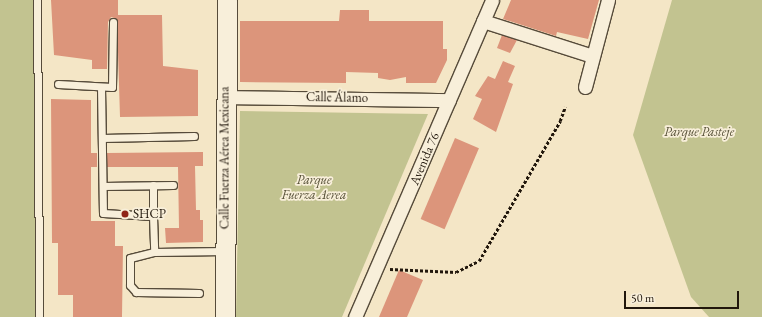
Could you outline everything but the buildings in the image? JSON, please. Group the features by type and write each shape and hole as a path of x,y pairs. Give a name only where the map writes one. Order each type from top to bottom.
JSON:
{"main road":[{"name":"Calle Fuerza Aérea Mexicana","path":"224,317 227,0"}],"street":[{"name":"Avenida 76","path":"355,317 378,268 492,0"},
{"path":"585,87 608,0"},
{"path":"483,21 593,56"},
{"name":"Calle Álamo","path":"226,97 449,100"}],"lane":[{"path":"36,0 39,317"},
{"path":"58,84 112,87 113,22"},
{"path":"101,87 105,214 153,216"},
{"path":"102,138 194,136"},
{"path":"154,185 154,252"},
{"path":"103,186 173,185"},
{"path":"198,293 133,290 130,285 130,258 154,252 225,251"}],"path":[{"path":"378,268 456,272 479,261 560,121 565,107"}],"green space":[{"path":"0,0 42,0 42,317 0,317"},
{"name":"Parque Pasteje","path":"672,0 762,0 762,317 709,317 691,297 633,135"},
{"name":"Parque Fuerza Aerea","path":"240,111 428,114 342,317 236,317"}],"place":[{"name":"SHCP","path":"125,214"}]}
